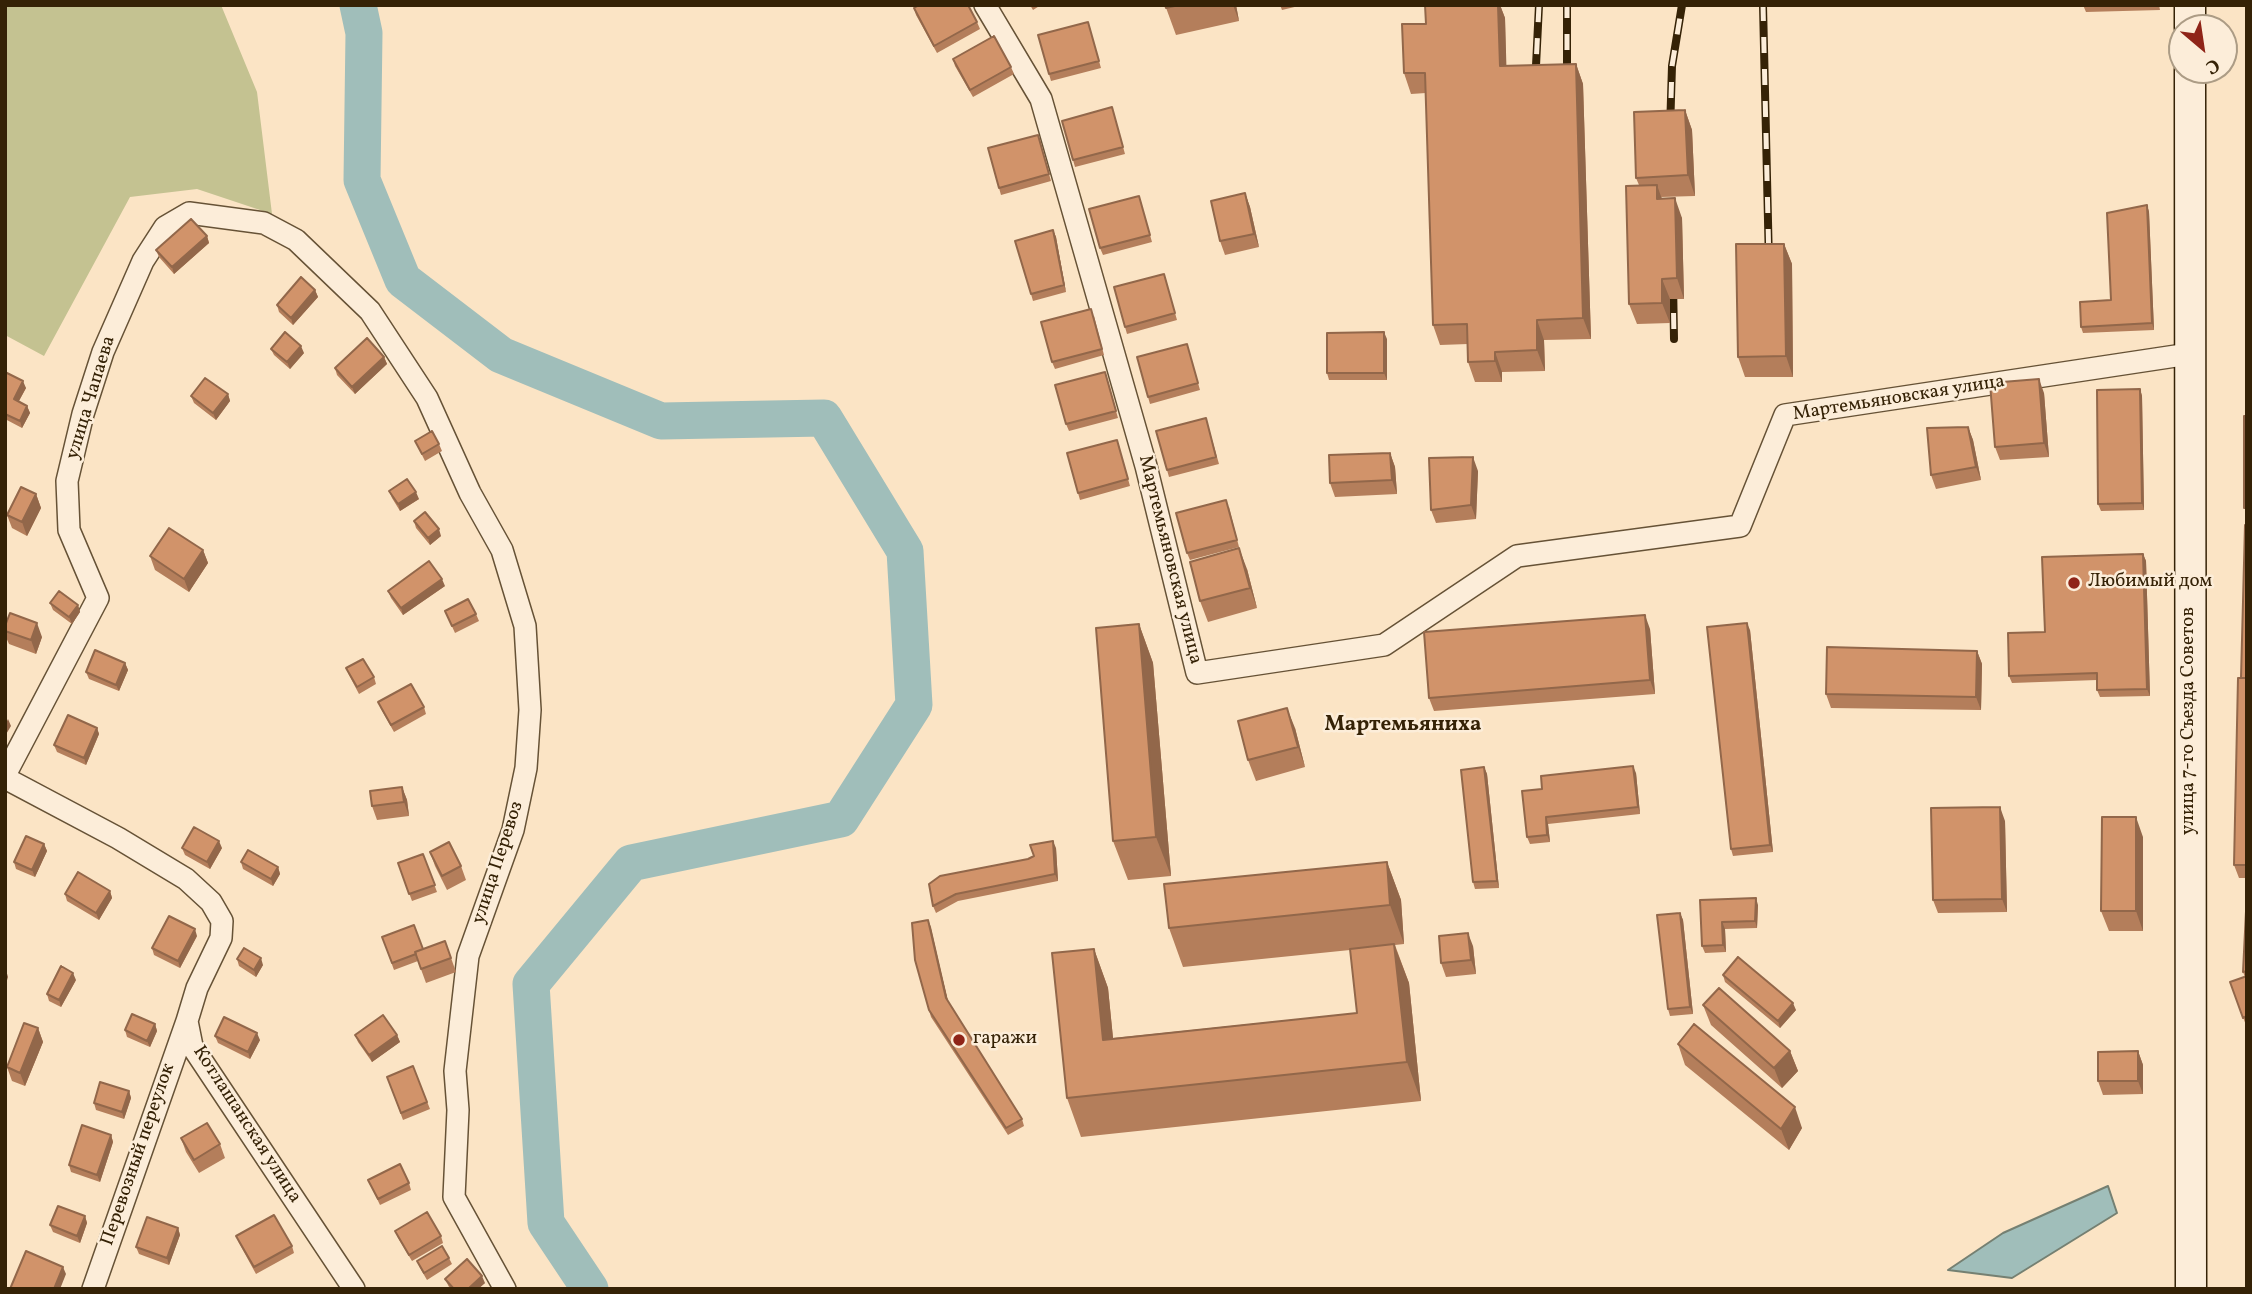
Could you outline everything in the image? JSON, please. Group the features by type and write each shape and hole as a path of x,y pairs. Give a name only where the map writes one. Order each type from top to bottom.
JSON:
{"street":[{"name":"Мартемьяновская улица","path":"985,5 1041,99 1146,466 1197,673 1384,645 1517,556 1740,526 1785,415 2189,354"},
{"name":"улица 7-го Съезда Советов","path":"2190,84 2191,1289"},
{"name":"улица Чапаева","path":"5,777 98,598 69,530 67,481 83,414 103,352 143,261 165,227 189,213 216,216"},
{"name":"улица Перевоз","path":"216,216 264,223 296,240 370,311 426,398 470,493 502,550 525,626 530,710 526,768 513,830 468,956 455,1071 458,1110 454,1197 505,1289"},
{"name":"Котлашанская улица","path":"5,777 118,838 186,879 211,902 222,921 221,938 197,988 187,1021 192,1046 354,1289"},
{"name":"Перевозный переулок","path":"93,1289 187,1021"}],"shaded area":[{"path":"5,5 221,5 257,92 272,214 197,189 130,197 44,356 5,335"}],"water":[{"path":"2108,1186 2117,1213 2012,1278 1948,1270 2003,1233"}],"building":[{"path":"919,5 968,5 977,22 934,46 914,8"},
{"path":"1425,5 1498,5 1500,66 1576,64 1583,318 1537,320 1537,350 1495,352 1495,361 1468,362 1467,324 1433,325 1425,73 1404,73 1402,24 1426,24"},
{"path":"1088,22 1099,61 1049,74 1038,35"},
{"path":"994,36 1011,67 970,90 953,59"},
{"path":"1112,107 1123,147 1073,160 1062,121"},
{"path":"1685,110 1688,175 1636,178 1634,112"},
{"path":"1038,135 1049,174 999,188 988,148"},
{"path":"1657,185 1657,199 1675,198 1677,278 1662,279 1662,303 1629,304 1626,186"},
{"path":"1245,193 1254,234 1220,241 1211,201"},
{"path":"1139,196 1150,235 1100,248 1089,209"},
{"path":"2147,205 2152,323 2081,327 2080,302 2111,300 2107,213"},
{"path":"191,219 207,236 172,267 156,250"},
{"path":"1053,230 1064,285 1031,294 1015,241"},
{"path":"1736,244 1784,244 1786,356 1738,357"},
{"path":"1164,274 1175,313 1125,327 1114,287"},
{"path":"301,277 315,290 291,318 277,305"},
{"path":"1091,309 1102,349 1052,362 1041,322"},
{"path":"285,332 301,346 287,362 271,349"},
{"path":"1384,332 1384,373 1327,373 1327,333"},
{"path":"367,338 384,357 352,387 335,368"},
{"path":"1187,344 1198,383 1148,397 1137,357"},
{"path":"5,372 23,381 14,399 27,406 20,421 5,414"},
{"path":"1105,372 1116,411 1066,424 1055,385"},
{"path":"205,378 228,394 213,413 191,396"},
{"path":"2039,379 2044,443 1995,447 1990,383"},
{"path":"2140,389 2142,503 2098,504 2097,390"},
{"path":"2244,416 2247,416 2247,508 2244,508"},
{"path":"1206,418 1216,457 1167,470 1156,431"},
{"path":"1968,427 1976,467 1931,475 1927,428"},
{"path":"432,431 439,444 422,454 415,441"},
{"path":"1117,440 1128,479 1078,493 1067,453"},
{"path":"1390,453 1392,480 1330,483 1329,455"},
{"path":"1473,457 1471,505 1431,510 1429,458"},
{"path":"407,479 416,492 398,504 389,491"},
{"path":"21,487 36,494 22,522 7,515"},
{"path":"1226,500 1237,540 1187,553 1176,513"},
{"path":"425,512 439,529 428,538 414,521"},
{"path":"2245,525 2247,678 2241,678"},
{"path":"169,528 203,550 184,579 150,556"},
{"path":"1239,548 1250,588 1200,601 1190,562"},
{"path":"2143,554 2147,689 2097,690 2097,673 2009,676 2008,633 2045,632 2042,557"},
{"path":"429,561 442,579 401,608 388,591"},
{"path":"59,591 78,605 69,617 50,603"},
{"path":"468,599 476,614 452,626 445,611"},
{"path":"10,613 37,623 31,640 5,631"},
{"path":"1645,615 1650,680 1429,698 1424,632"},
{"path":"1747,623 1770,845 1731,849 1707,627"},
{"path":"1139,624 1156,837 1113,841 1096,628"},
{"path":"1827,647 1977,651 1976,697 1826,694"},
{"path":"95,650 125,663 116,685 86,672"},
{"path":"363,659 374,677 357,687 346,668"},
{"path":"2238,678 2247,678 2247,865 2234,865"},
{"path":"411,684 424,707 391,725 378,702"},
{"path":"1287,708 1298,747 1248,760 1238,721"},
{"path":"68,715 97,728 84,758 54,745"},
{"path":"1633,766 1638,807 1546,817 1547,835 1527,837 1522,791 1542,789 1541,776"},
{"path":"1484,767 1497,881 1473,882 1461,770"},
{"path":"402,787 404,802 372,806 370,791"},
{"path":"2000,807 2002,899 1933,900 1931,808"},
{"path":"2102,817 2136,817 2136,911 2101,911"},
{"path":"194,827 219,841 207,862 182,848"},
{"path":"26,836 44,844 32,870 14,862"},
{"path":"1053,841 1055,874 956,894 933,906 929,884 940,876 1028,859 1034,856 1030,845"},
{"path":"449,842 461,866 442,876 430,852"},
{"path":"248,850 278,867 271,879 241,862"},
{"path":"423,854 435,885 409,894 398,863"},
{"path":"1387,862 1390,905 1169,928 1164,884"},
{"path":"78,872 110,891 96,913 65,894"},
{"path":"2247,891 2247,971 2243,972"},
{"path":"1756,898 1755,921 1722,922 1723,945 1702,946 1700,900"},
{"path":"1680,913 1690,1007 1668,1009 1657,915"},
{"path":"169,916 195,929 178,961 152,948"},
{"name":"гаражи","path":"928,920 946,998 1022,1119 1006,1128 929,1010 915,960 912,923"},
{"path":"414,925 423,949 392,963 382,937"},
{"path":"1468,933 1471,960 1441,963 1439,936"},
{"path":"445,941 451,958 421,969 415,952"},
{"path":"1394,944 1407,1062 1067,1098 1052,953 1094,949 1103,1040 1357,1013 1350,949"},
{"path":"244,948 261,958 254,970 237,959"},
{"path":"1738,957 1793,1003 1778,1021 1723,975"},
{"path":"61,966 73,973 59,1000 47,994"},
{"path":"2247,976 2247,1016 2243,1018 2230,982"},
{"path":"1719,988 1790,1051 1774,1068 1703,1005"},
{"path":"132,1014 155,1024 147,1041 125,1030"},
{"path":"383,1015 397,1035 369,1055 355,1035"},
{"path":"224,1017 257,1033 248,1052 215,1036"},
{"path":"24,1023 38,1028 20,1073 7,1067"},
{"path":"1694,1024 1795,1107 1781,1129 1678,1044"},
{"path":"2138,1051 2138,1081 2098,1081 2098,1052"},
{"path":"413,1066 427,1102 401,1113 387,1077"},
{"path":"100,1082 129,1091 122,1112 94,1103"},
{"path":"207,1123 220,1144 194,1160 181,1138"},
{"path":"82,1125 111,1135 97,1175 69,1165"},
{"path":"400,1164 409,1183 378,1199 368,1180"},
{"path":"58,1206 85,1216 77,1236 50,1225"},
{"path":"427,1212 441,1236 409,1255 395,1231"},
{"path":"274,1215 292,1246 254,1267 236,1236"},
{"path":"147,1217 178,1228 167,1258 136,1247"},
{"path":"442,1246 449,1258 424,1273 417,1261"},
{"path":"26,1251 63,1267 54,1289 10,1289"},
{"path":"467,1259 482,1276 468,1289 454,1289 445,1279"}],"waterway":[{"path":"358,5 364,33 362,180 403,280 501,355 661,421 824,418 905,551 914,705 841,819 631,863 531,984 546,1223 590,1289"}],"railway":[{"path":"1535,86 1539,5"},
{"path":"1567,5 1567,82"},
{"path":"1670,130 1672,66 1682,5"},
{"path":"1763,5 1769,264"},
{"path":"1673,281 1674,339"}],"place":[{"name":"Любимый дом","path":"2074,583"},
{"name":"гаражи","path":"959,1040"}],"district":[{"name":"Мартемьяниха","path":"1403,726"}]}
